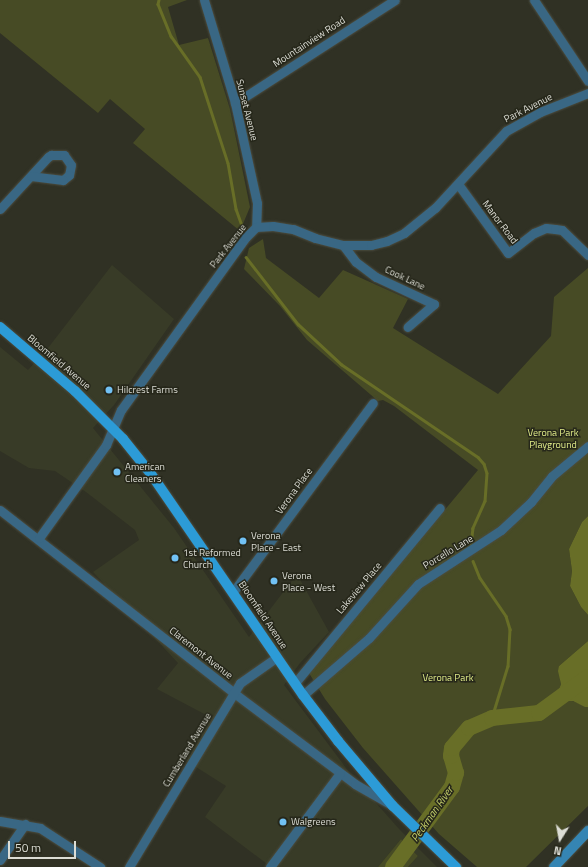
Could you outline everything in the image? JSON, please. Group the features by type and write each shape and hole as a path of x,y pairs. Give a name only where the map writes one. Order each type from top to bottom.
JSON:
{"main road":[{"name":"Bloomfield Avenue","path":"0,328 75,391 114,427 152,474 303,695 393,806 456,867"},
{"path":"554,867 588,831"}],"street":[{"name":"Sunset Avenue","path":"204,0 235,103 256,203 256,227"},
{"name":"Mountainview Road","path":"235,103 395,0"},
{"path":"534,0 588,81"},
{"name":"Park Avenue","path":"39,538 106,445 121,410 144,377 246,237 256,227 273,226 293,229 315,238 343,246 371,244 404,233 435,208 458,184 484,152 506,131 540,112 588,93"},
{"path":"0,209 31,176"},
{"name":"Manor Road","path":"458,184 508,253 534,233 546,228 554,228 562,230 588,255"},
{"name":"Cook Lane","path":"343,246 356,262 376,277 434,304 408,327"},
{"name":"Verona Place","path":"233,592 374,404"},
{"name":"Porcello Lane","path":"303,695 369,638 418,584 501,530 531,502 552,476 588,446"},
{"name":"Lakeview Place","path":"295,683 440,508"},
{"name":"Claremont Avenue","path":"0,510 39,538 234,693 340,772 393,806"},
{"name":"Cumberland Avenue","path":"129,867 240,683 277,657"},
{"path":"270,867 340,772"},
{"path":"0,821 25,824 40,828 100,867"},
{"path":"0,860 25,824"}],"shaded area":[{"path":"112,265 174,319 114,405 93,428 174,528 249,637 297,574 329,632 300,663 284,685 352,776 400,830 437,867 408,867 418,856 401,839 378,867 271,867 205,817 226,786 185,760 210,717 157,689 178,663 93,572 139,540 135,530 86,492 55,471 29,468 0,451 0,347 28,370 48,348"},
{"path":"588,516 588,615 581,607 570,586 572,571 569,549 582,522"},
{"path":"588,641 588,707 585,707 573,701 566,701 558,692 561,684 558,671 559,666"}],"green space":[{"path":"0,0 187,0 168,7 179,45 208,38 230,109 250,207 240,231 133,143 145,129 110,99 98,113 0,33"},
{"name":"Verona Park","path":"263,239 266,258 319,298 343,270 408,299 393,328 498,394 551,336 554,297 588,268 588,516 582,522 569,549 572,571 570,586 581,607 588,615 588,641 559,666 561,684 558,692 566,701 570,700 588,707 588,806 526,867 477,867 439,834 363,748 325,699 309,673 478,470 394,406 383,400 378,401 307,340 280,306 244,269 249,248"},
{"path":"401,839 418,856 408,867 378,867"}],"waterway":[{"path":"159,0 158,4 171,36 200,77 228,163 236,209 241,223"},
{"path":"246,257 298,324 341,364 478,457 484,464 487,473 485,501 473,528 471,545"},
{"path":"473,561 480,578 506,616 510,629 508,666 492,718"},
{"name":"Peckman River","path":"393,867 452,787 456,773 451,756 452,748 469,728 492,718 539,713 588,677"}],"place":[{"name":"Hilcrest Farms","path":"109,390"},
{"name":"American Cleaners","path":"117,472"},
{"name":"Verona Place - East","path":"243,541"},
{"name":"1st Reformed Church","path":"175,558"},
{"name":"Verona Place - West","path":"274,581"},
{"name":"Walgreens","path":"283,822"}],"park label":[{"name":"Verona Park Playground","path":"553,438"}]}
